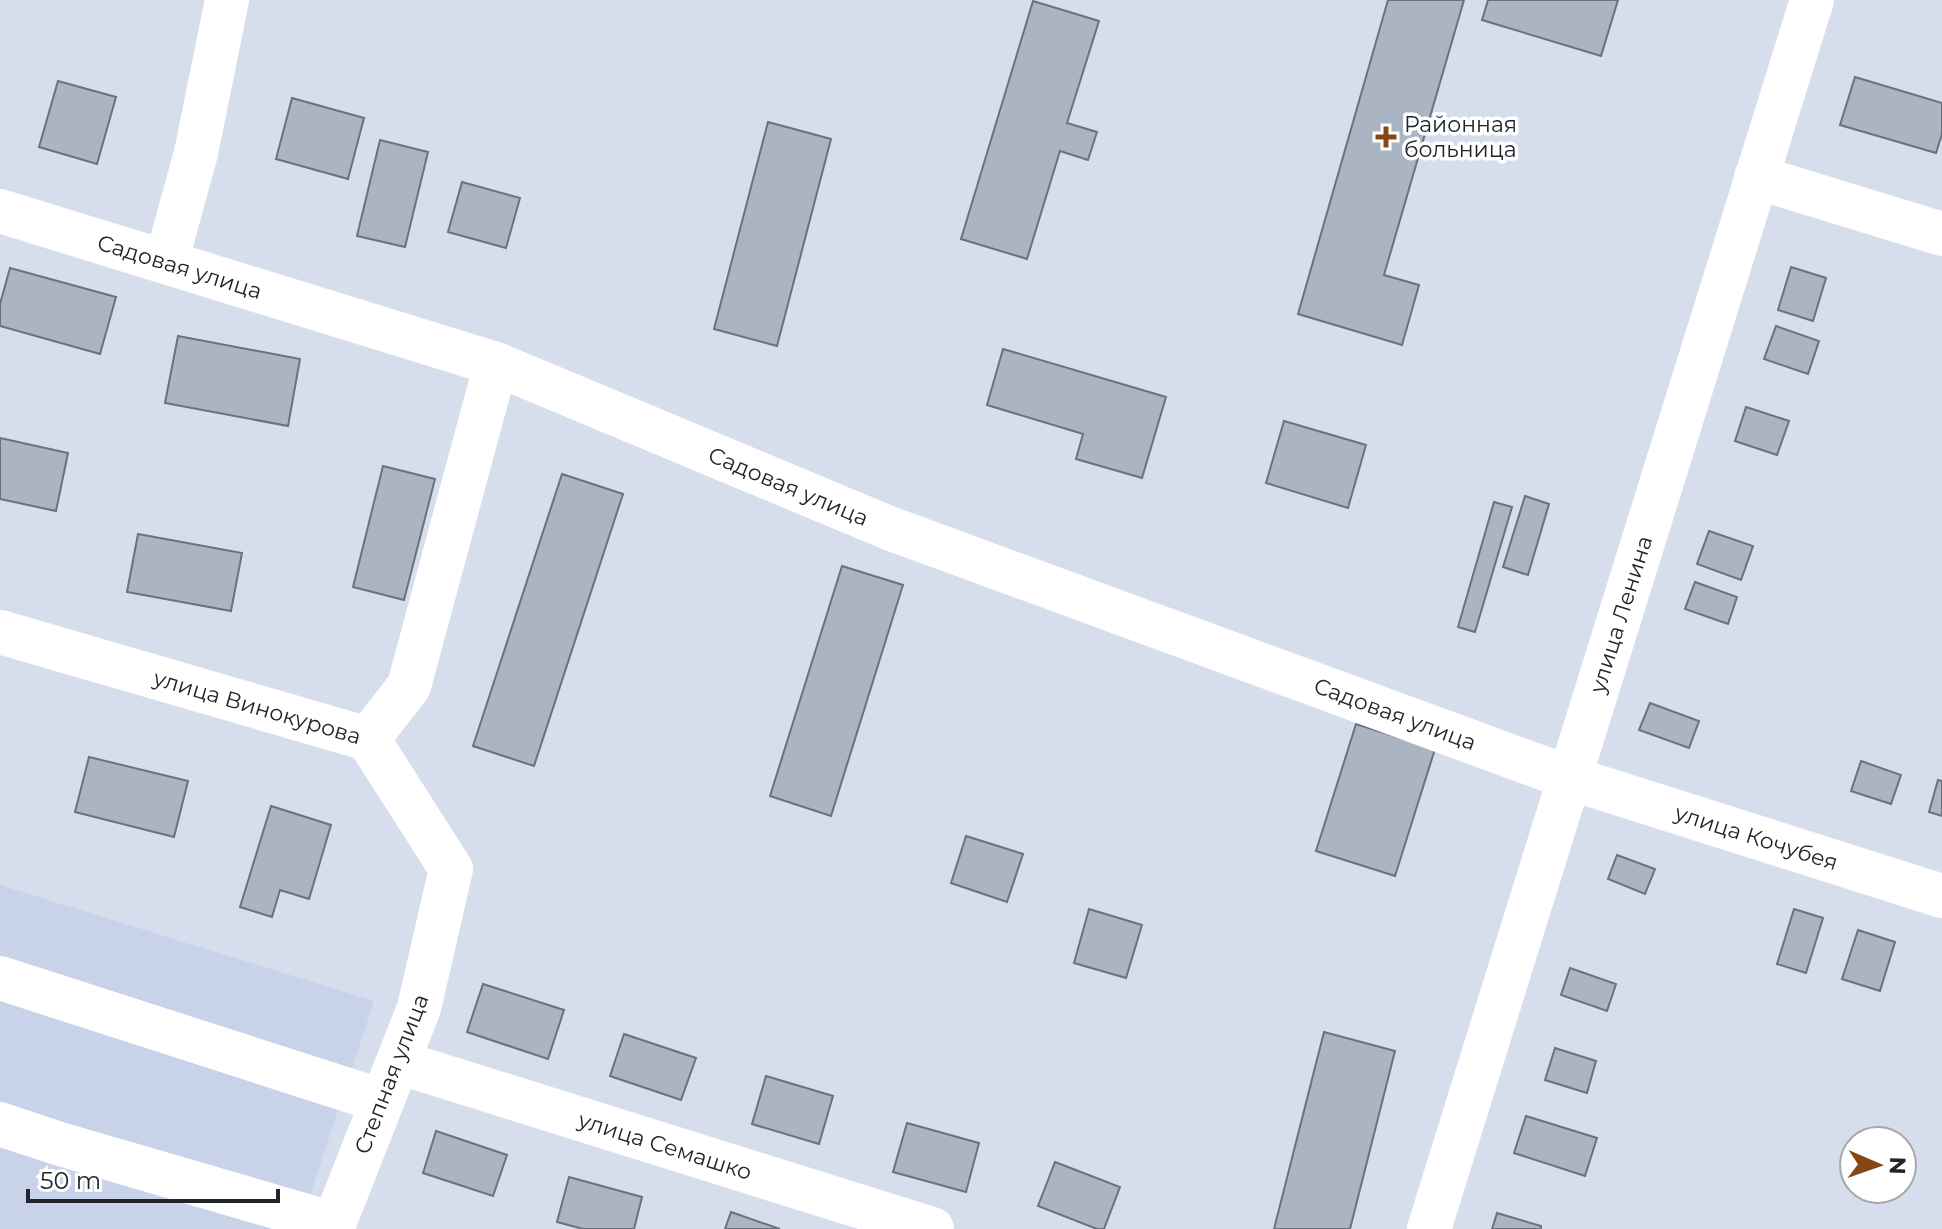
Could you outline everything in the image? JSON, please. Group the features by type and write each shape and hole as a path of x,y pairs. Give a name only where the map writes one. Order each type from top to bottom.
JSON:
{"street":[{"path":"166,262 196,153 227,0"},
{"name":"улица Ленина","path":"1429,1229 1812,0"},
{"path":"1756,177 1942,234"},
{"name":"Садовая улица","path":"0,211 496,364 889,528 1570,778"},
{"path":"368,739 409,686 496,364"},
{"name":"улица Винокурова","path":"0,632 368,739 451,869"},
{"name":"улица Кочубея","path":"1570,778 1942,896"},
{"name":"Степная улица","path":"333,1227 419,1008 451,869"},
{"path":"0,978 382,1101"},
{"name":"улица Семашко","path":"398,1062 932,1229"},
{"path":"0,1124 333,1227"}],"shaded area":[{"path":"0,885 374,1001 299,1229 0,1229"}],"building":[{"name":"Районная больница","path":"1388,0 1464,0 1384,275 1419,285 1402,345 1298,314"},
{"path":"1488,0 1618,0 1601,56 1482,20"},
{"path":"1033,1 1099,21 1067,123 1097,132 1088,160 1060,151 1027,259 961,239"},
{"path":"1855,77 1942,103 1942,134 1936,153 1840,125"},
{"path":"58,81 116,97 97,164 39,147"},
{"path":"292,98 364,118 348,179 276,159"},
{"path":"768,122 831,139 777,346 714,329"},
{"path":"380,140 428,152 405,247 357,236"},
{"path":"462,182 520,198 506,248 448,232"},
{"path":"1791,267 1826,278 1813,321 1778,310"},
{"path":"10,268 116,297 100,354 0,326 0,304"},
{"path":"1776,326 1819,341 1808,374 1764,359"},
{"path":"178,336 300,359 288,426 165,403"},
{"path":"1003,349 1166,397 1142,478 1076,459 1083,434 987,405"},
{"path":"1746,407 1789,421 1777,455 1735,441"},
{"path":"1284,421 1366,445 1348,508 1266,483"},
{"path":"0,438 68,453 56,511 0,499"},
{"path":"383,466 435,479 404,600 353,587"},
{"path":"562,474 623,494 534,766 473,746"},
{"path":"1525,496 1549,504 1528,575 1503,567"},
{"path":"1494,502 1512,507 1475,632 1458,627"},
{"path":"1709,531 1753,546 1741,580 1697,564"},
{"path":"138,534 242,553 231,611 127,592"},
{"path":"842,566 903,585 831,816 770,796"},
{"path":"1695,582 1737,597 1728,624 1685,609"},
{"path":"1650,703 1699,721 1689,748 1639,730"},
{"path":"1356,724 1435,749 1395,876 1316,851"},
{"path":"89,757 188,781 174,837 75,812"},
{"path":"1861,761 1901,775 1891,804 1851,791"},
{"path":"1938,780 1942,781 1942,816 1929,812"},
{"path":"271,806 331,825 309,899 280,890 272,917 240,907"},
{"path":"966,836 1023,854 1007,902 951,883"},
{"path":"1617,855 1655,869 1645,894 1608,879"},
{"path":"1089,909 1142,925 1126,978 1074,963"},
{"path":"1794,909 1823,918 1806,973 1777,964"},
{"path":"1858,930 1895,942 1880,991 1842,979"},
{"path":"1570,968 1616,984 1607,1011 1561,995"},
{"path":"483,984 564,1010 548,1059 467,1032"},
{"path":"1324,1032 1395,1051 1350,1229 1274,1229"},
{"path":"624,1034 696,1058 681,1100 610,1076"},
{"path":"1555,1048 1596,1061 1587,1093 1545,1080"},
{"path":"766,1076 833,1096 819,1144 752,1124"},
{"path":"1526,1116 1597,1138 1585,1176 1514,1153"},
{"path":"907,1123 979,1143 966,1192 893,1172"},
{"path":"436,1131 507,1155 493,1196 423,1173"},
{"path":"1055,1162 1120,1187 1104,1229 1038,1206"},
{"path":"569,1177 642,1197 634,1229 583,1229 557,1222"},
{"path":"731,1212 780,1229 725,1229"},
{"path":"1497,1213 1541,1226 1541,1229 1492,1229"}],"place":[{"name":"Районная больница","path":"1386,137"}]}
